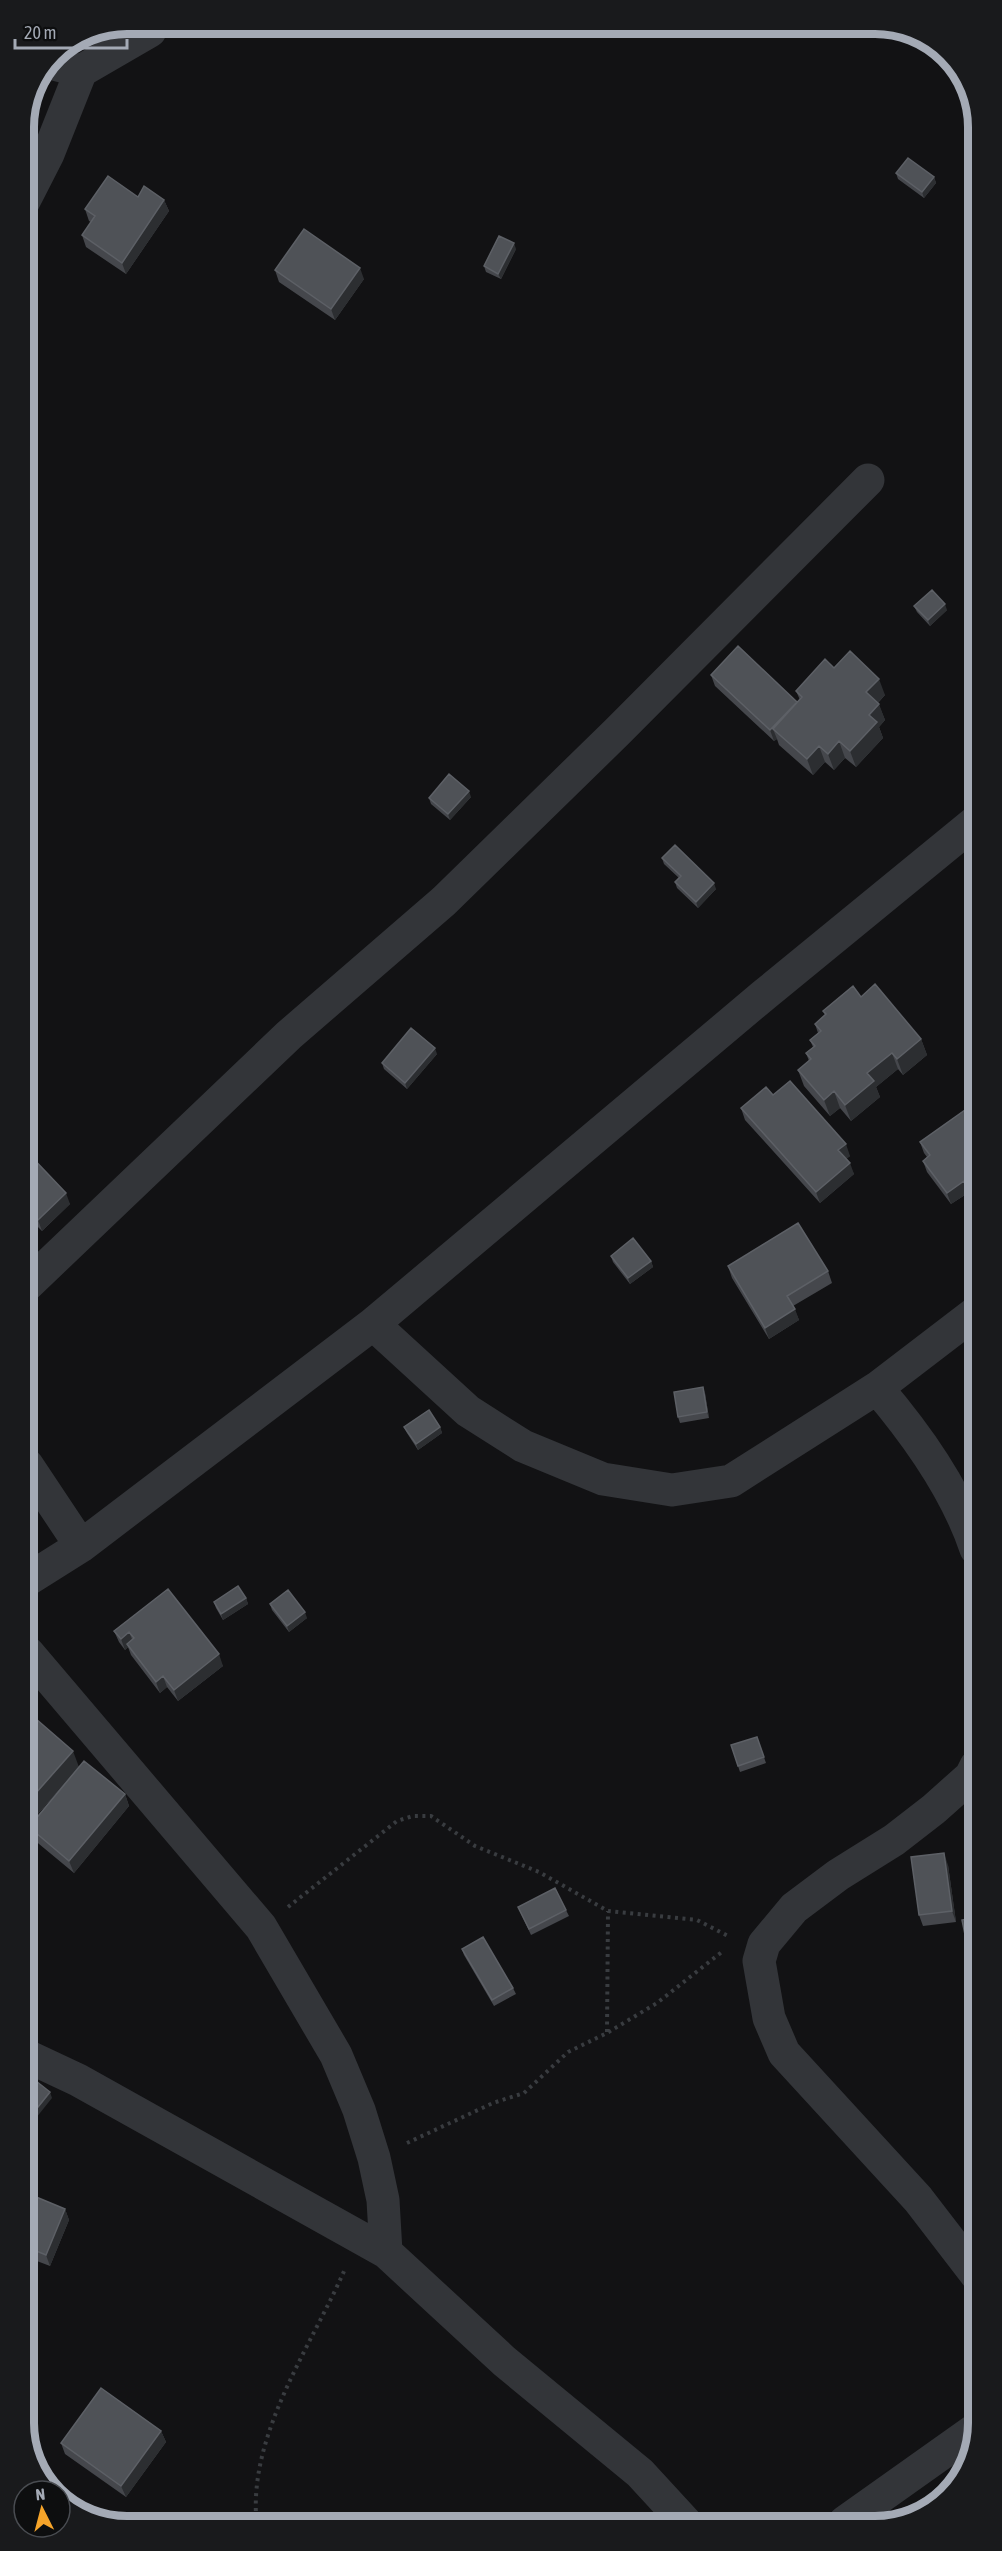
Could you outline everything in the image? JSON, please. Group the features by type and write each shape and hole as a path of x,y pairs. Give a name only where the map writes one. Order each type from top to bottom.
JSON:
{"street":[{"path":"35,180 48,154 66,67 143,34"},
{"path":"34,1278 289,1035 444,901 617,732 868,480"},
{"path":"34,1575 81,1546 374,1324 764,995 968,828"},
{"path":"374,1324 468,1411 523,1446 603,1479 672,1490 731,1481 877,1388 968,1318"},
{"path":"877,1388 914,1430 949,1490 968,1532"},
{"path":"34,1476 81,1546"},
{"path":"34,1660 261,1927 336,2055 359,2110 374,2158 383,2200 372,2245"},
{"path":"968,1775 956,1789 894,1840 838,1875 794,1908 764,1944 747,1951 769,2018 784,2053 918,2199 968,2264"},
{"path":"34,2060 88,2085 372,2245 504,2361 640,2473 680,2516"},
{"path":"853,2516 967,2435"}],"path":[{"path":"261,1927 304,1896 379,1833 397,1821 413,1816 431,1816 475,1846 539,1872 608,1911 697,1920 717,1928 747,1951 607,2033 568,2052 524,2093 484,2108 374,2158"},
{"path":"607,2033 608,1911"},
{"path":"257,2516 259,2467 272,2425 372,2245"}],"building":[{"path":"908,158 934,177 922,192 896,173"},
{"path":"108,176 138,197 144,186 164,200 122,263 82,235 95,216 85,209"},
{"path":"304,229 360,268 331,309 275,270"},
{"path":"499,236 514,243 498,274 484,266"},
{"path":"932,590 945,604 928,620 914,606"},
{"path":"738,646 797,702 770,730 711,675"},
{"path":"850,651 879,679 866,692 879,704 869,715 877,722 850,751 839,741 828,754 819,746 807,759 773,729 802,697 796,691 825,659 834,668"},
{"path":"449,774 469,791 448,814 429,798"},
{"path":"675,845 714,883 696,902 675,882 681,876 662,858"},
{"path":"875,984 921,1039 897,1059 892,1053 867,1073 874,1081 845,1105 834,1091 824,1100 798,1070 811,1059 806,1053 815,1046 810,1040 821,1031 815,1024 826,1014 823,1011 853,986 861,997"},
{"path":"411,1028 435,1048 405,1083 382,1063"},
{"path":"790,1081 846,1144 838,1150 850,1163 816,1192 741,1108 766,1087 773,1095"},
{"path":"968,1108 968,1187 964,1181 947,1193 923,1161 930,1155 920,1142"},
{"path":"35,1160 66,1193 38,1220 35,1216"},
{"path":"798,1223 828,1271 787,1296 795,1309 765,1328 728,1266"},
{"path":"633,1238 651,1261 628,1278 611,1256"},
{"path":"703,1387 707,1412 678,1417 674,1392"},
{"path":"429,1410 440,1427 416,1444 404,1427"},
{"path":"238,1586 246,1598 221,1614 214,1602"},
{"path":"168,1589 219,1654 174,1690 163,1676 156,1682 127,1644 134,1638 129,1632 121,1639 114,1631"},
{"path":"288,1590 305,1612 287,1626 270,1604"},
{"path":"34,1717 73,1751 34,1795"},
{"path":"757,1737 764,1757 738,1766 731,1745"},
{"path":"84,1761 125,1794 69,1861 34,1831 34,1821"},
{"path":"944,1853 952,1911 919,1915 911,1857"},
{"path":"555,1888 566,1910 529,1929 518,1907"},
{"path":"968,1919 968,1944 967,1944 962,1920"},
{"path":"483,1937 513,1988 492,2000 462,1949"},
{"path":"36,2081 50,2092 34,2112"},
{"path":"34,2196 65,2209 46,2255 34,2250"},
{"path":"101,2388 161,2431 121,2486 61,2443"}]}
